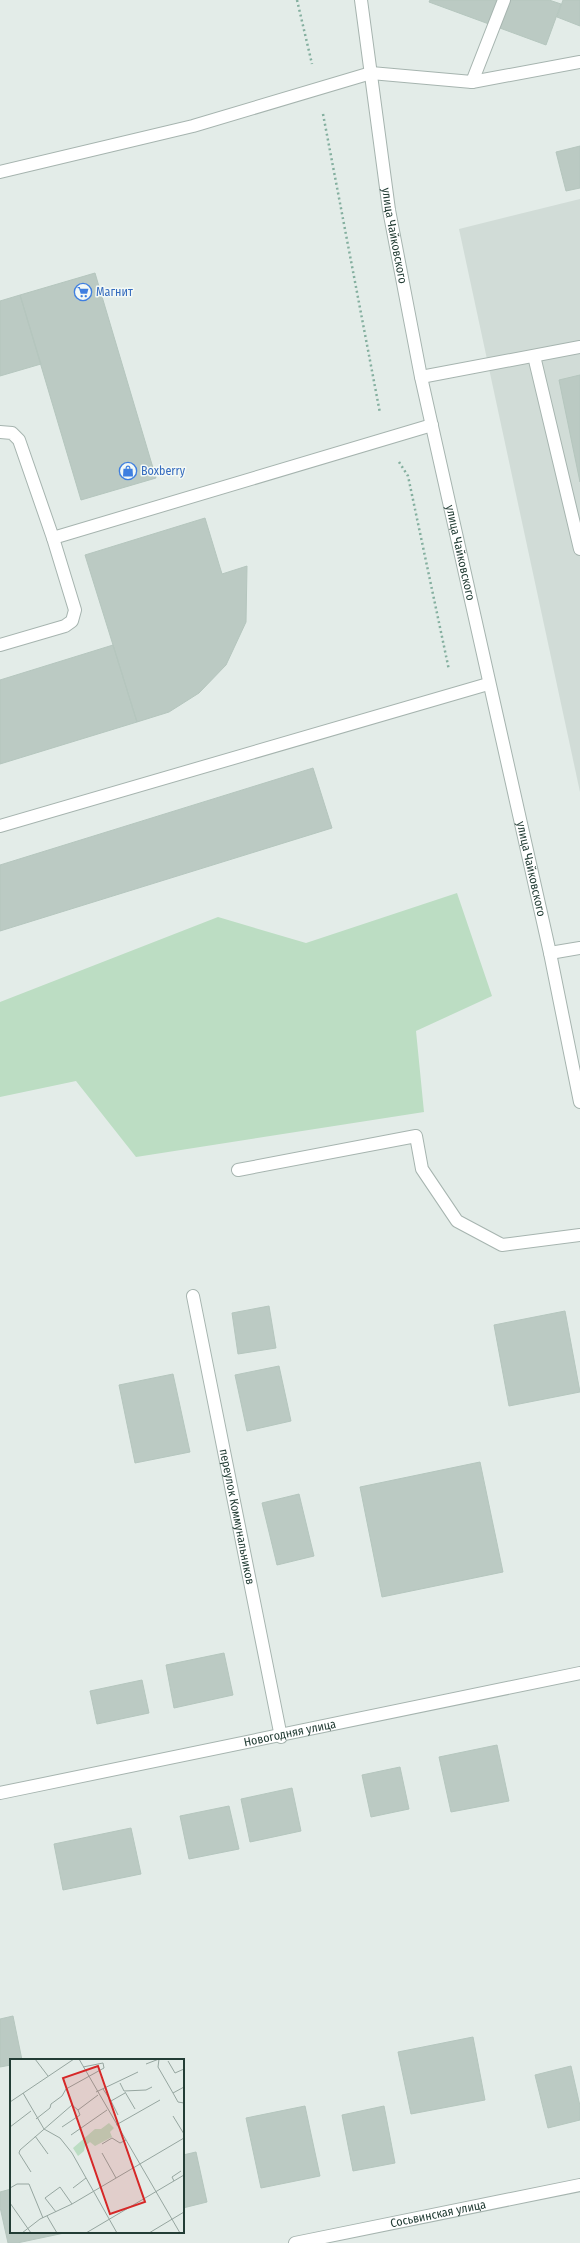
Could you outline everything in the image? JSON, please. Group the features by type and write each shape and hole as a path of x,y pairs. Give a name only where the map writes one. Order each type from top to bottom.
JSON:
{"street":[{"name":"улица Чайковского","path":"361,0 389,210 420,376 488,684 550,953 580,1102"},
{"path":"472,82 504,0"},
{"path":"0,172 193,126 371,73 472,82 580,62"},
{"path":"420,376 580,347"},
{"path":"534,356 580,549"},
{"path":"53,538 432,425"},
{"path":"0,432 12,433 19,440 53,538 75,610 72,621 65,626 0,645"},
{"path":"0,826 488,684"},
{"path":"550,953 580,948"},
{"path":"238,1170 416,1136 422,1169 456,1220 502,1245 580,1235"},
{"name":"переулок Коммунальников","path":"193,1296 281,1736"},
{"name":"Новогодняя улица","path":"0,1793 580,1673"},
{"name":"Сосьвинская улица","path":"295,2243 580,2185"}],"path":[{"path":"297,0 318,89 385,439 408,476 454,694"}],"shaded area":[{"path":"580,199 580,792 459,229"}],"green space":[{"path":"457,893 492,996 416,1031 424,1112 136,1157 76,1081 0,1097 0,1002 218,917 306,943"}],"building":[{"path":"430,0 549,0 561,4 546,45 429,2"},
{"path":"563,0 580,0 580,26 557,17"},
{"path":"580,146 580,188 566,191 556,152"},
{"path":"95,273 156,478 81,500 20,295"},
{"path":"20,295 41,364 0,376 0,301"},
{"path":"580,375 580,482 559,380"},
{"path":"205,518 222,574 247,566 246,622 226,665 199,693 169,712 137,722 85,555"},
{"path":"113,645 137,722 0,764 0,680"},
{"path":"313,768 332,828 0,931 0,865"},
{"path":"269,1306 276,1348 238,1354 232,1313"},
{"path":"565,1311 580,1392 509,1406 494,1325"},
{"path":"279,1366 291,1421 247,1431 235,1375"},
{"path":"173,1374 190,1452 135,1463 119,1385"},
{"path":"480,1462 503,1572 382,1597 360,1487"},
{"path":"299,1494 314,1556 277,1565 262,1503"},
{"path":"224,1653 233,1695 174,1708 166,1665"},
{"path":"142,1680 149,1713 97,1724 90,1691"},
{"path":"497,1745 509,1801 451,1812 439,1757"},
{"path":"400,1767 409,1809 371,1817 362,1775"},
{"path":"292,1788 301,1831 250,1842 241,1799"},
{"path":"229,1806 239,1849 189,1859 180,1816"},
{"path":"131,1828 141,1874 63,1890 54,1844"},
{"path":"13,2016 22,2059 10,2059 10,2065 0,2067 0,2019"},
{"path":"473,2037 485,2100 411,2114 398,2052"},
{"path":"571,2066 580,2106 580,2120 548,2128 535,2075"},
{"path":"305,2106 320,2176 261,2188 246,2118"},
{"path":"384,2106 395,2163 353,2171 342,2115"},
{"path":"196,2152 207,2202 184,2208 184,2155"},
{"path":"10,2189 10,2233 64,2233 17,2243 8,2243 0,2207 0,2192"}],"place":[{"name":"Магнит","path":"83,292"},
{"name":"Boxberry","path":"128,471"}]}
